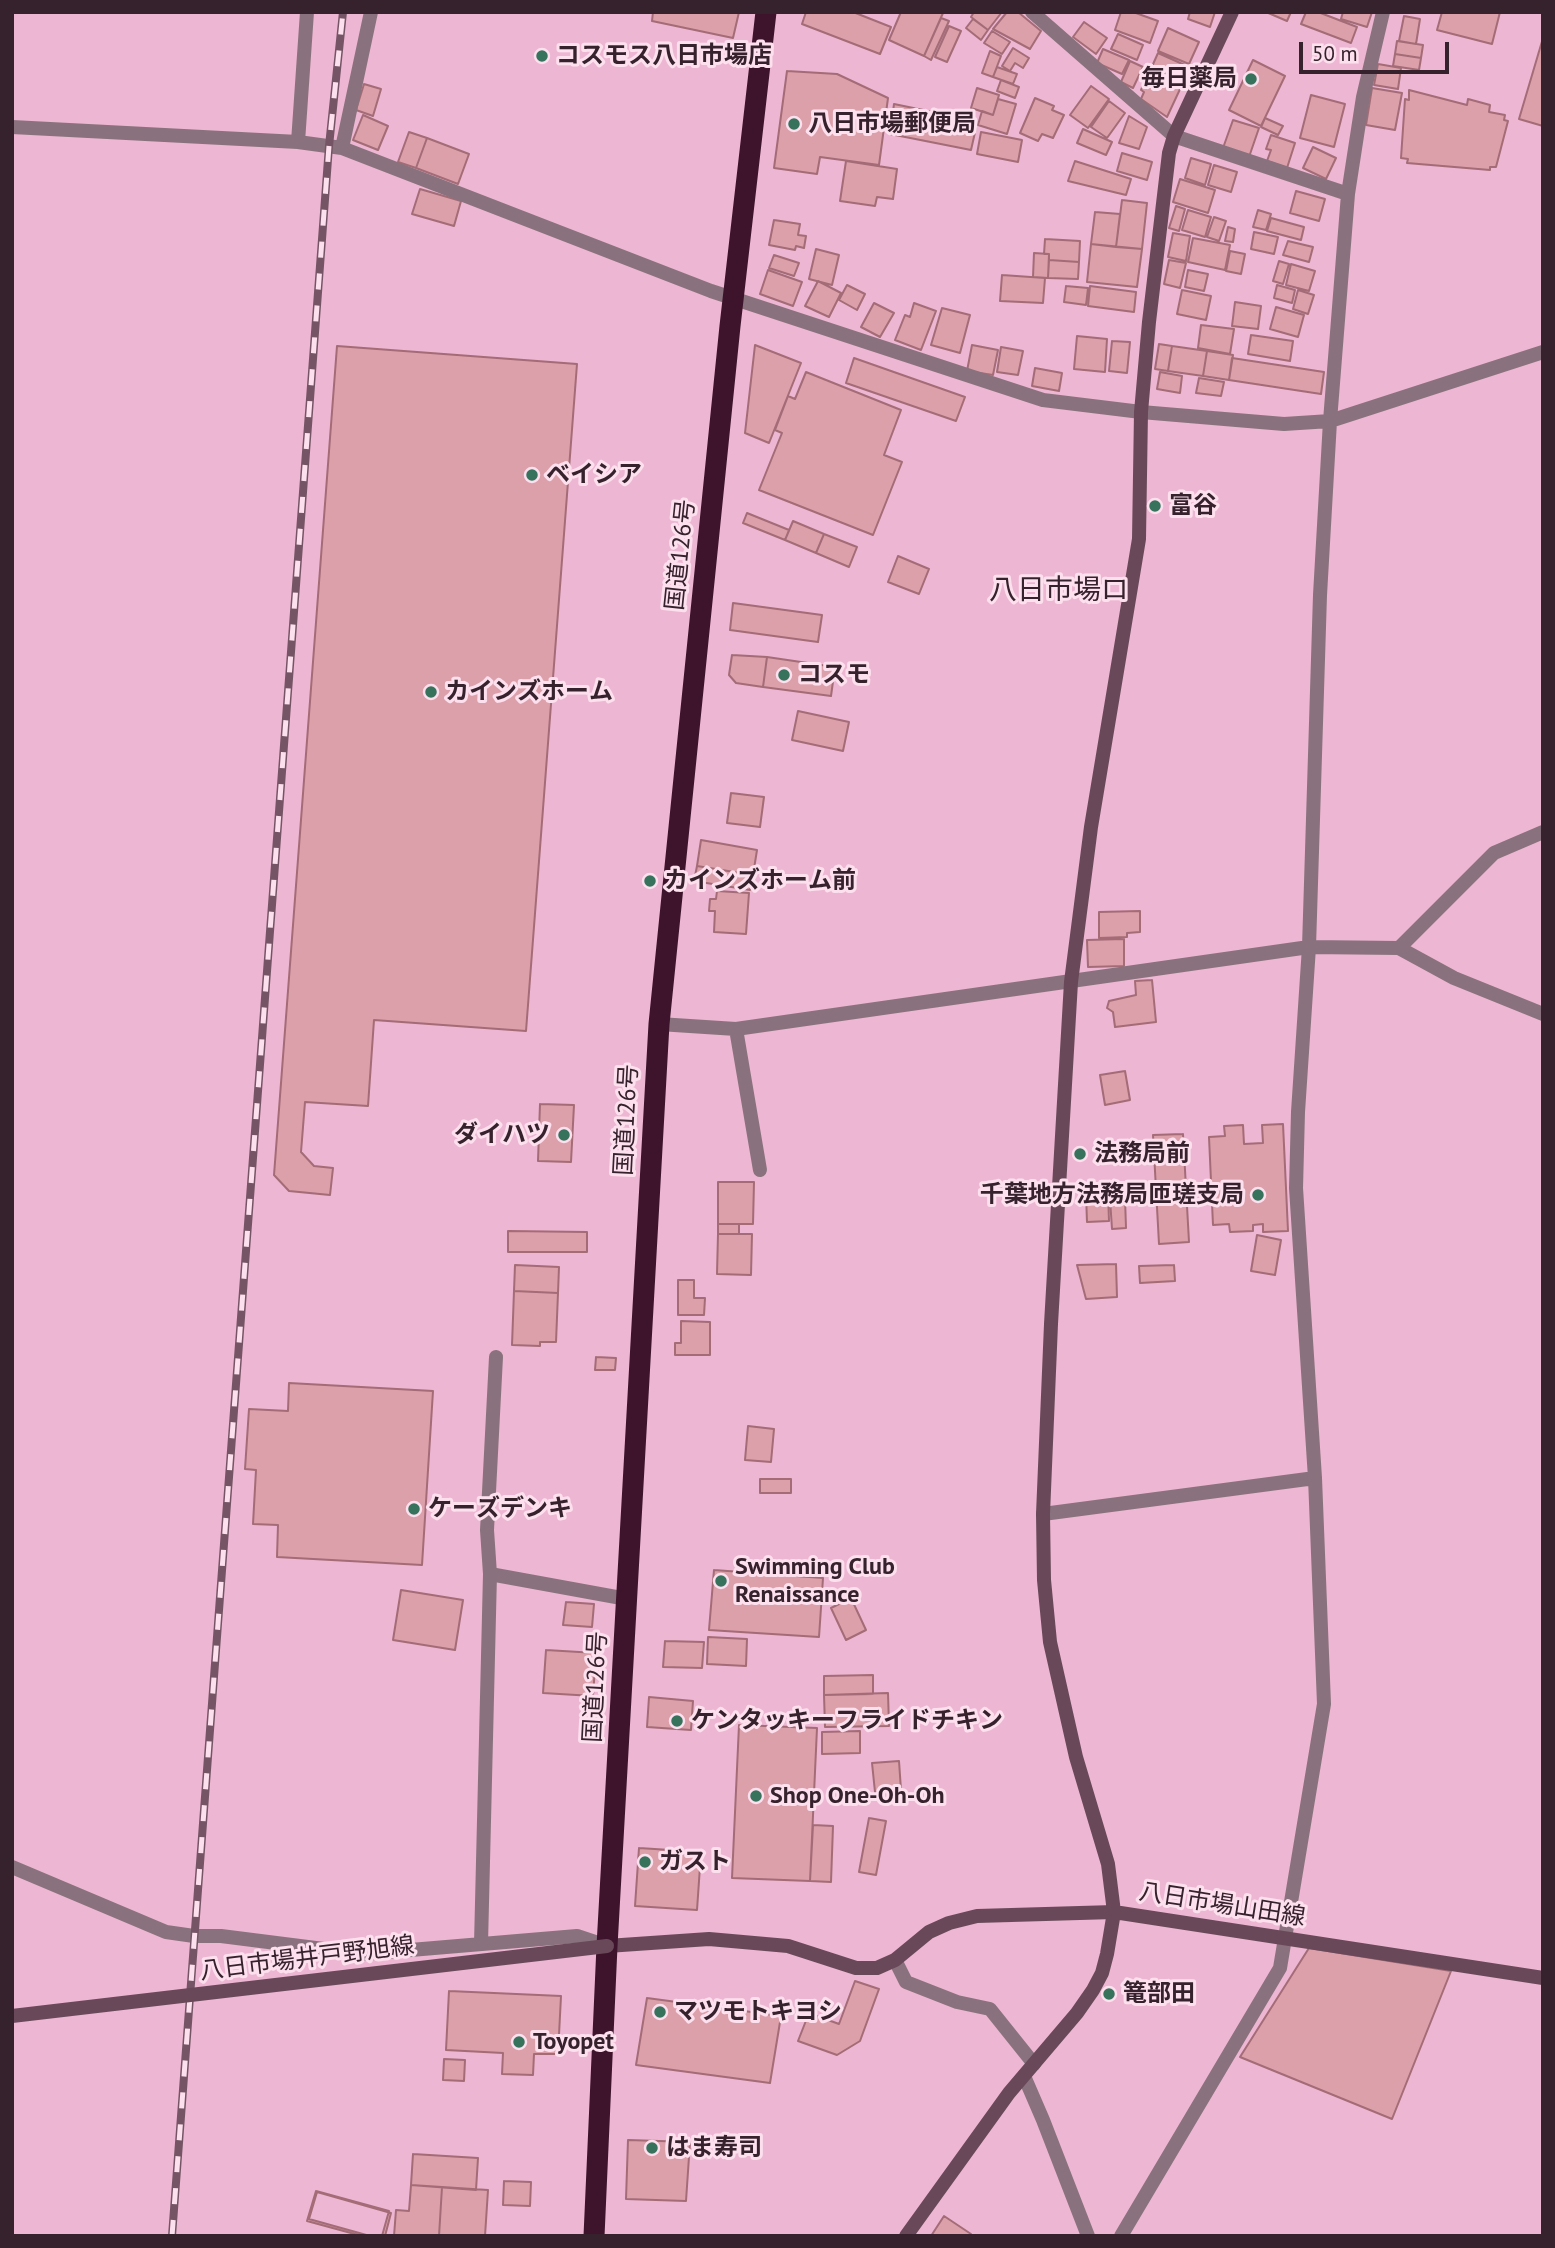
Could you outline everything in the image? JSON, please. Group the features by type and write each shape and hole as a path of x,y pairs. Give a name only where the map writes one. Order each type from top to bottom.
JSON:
{"highway":[{"name":"国道126号","path":"594,2236 607,1946 659,1024 733,298 766,12"}],"street":[{"path":"298,142 307,12"},
{"path":"342,148 371,12"},
{"path":"1032,12 1050,19 1174,136 1348,194"},
{"path":"1088,2236 1044,2120 1029,2070 990,2009 957,2002 906,1982 895,1960 929,1932 949,1923 977,1916 1114,1912 1108,1864 1076,1757 1050,1642 1044,1580 1043,1514 1071,982 1091,827 1139,540 1142,412 1149,322 1170,153 1174,136 1233,12"},
{"path":"1121,2236 1280,1968 1324,1704 1315,1478 1296,1188 1298,1112 1309,947 1320,595 1330,421 1348,194 1363,97 1383,12"},
{"path":"12,127 298,142 342,148 733,298 1044,400 1142,412 1284,424 1330,421 1543,352"},
{"path":"1399,948 1494,853 1543,832"},
{"path":"659,1024 736,1029 1309,947 1399,948 1454,978 1543,1014"},
{"path":"736,1029 760,1170"},
{"path":"481,1944 489,1574 487,1530 496,1357"},
{"path":"1043,1514 1315,1478"},
{"path":"489,1574 627,1599"},
{"path":"12,1867 166,1933 222,1936 363,1954 577,1936 607,1946"},
{"name":"八日市場山田線","path":"906,2236 1009,2093 1077,2013 1093,1990 1107,1954 1114,1912 1543,1978"},
{"name":"八日市場井戸野旭線","path":"12,2016 607,1946 709,1939 788,1947 856,1968 877,1968 895,1960"}],"building":[{"path":"653,12 739,12 733,38 652,21"},
{"path":"806,12 853,12 891,27 880,54 802,24"},
{"path":"901,12 943,13 924,56 889,40"},
{"path":"974,12 1002,12 988,30 971,17"},
{"path":"1007,12 1018,12 1041,31 1030,49 993,29"},
{"path":"1121,12 1133,12 1158,21 1150,43 1115,30"},
{"path":"1190,12 1215,12 1210,27 1188,19"},
{"path":"1266,12 1291,12 1287,21"},
{"path":"1306,12 1318,12 1357,27 1351,43 1301,24"},
{"path":"1343,12 1372,12 1367,27 1341,19"},
{"path":"1442,12 1500,12 1492,44 1437,30"},
{"path":"1404,16 1420,19 1416,44 1399,41"},
{"path":"941,18 949,21 931,60 924,56"},
{"path":"973,19 988,30 981,40 966,28"},
{"path":"1084,22 1107,38 1096,54 1073,37"},
{"path":"949,26 961,31 947,62 935,57"},
{"path":"1168,28 1199,42 1189,64 1158,51"},
{"path":"992,31 1010,42 1002,54 984,43"},
{"path":"1118,34 1143,45 1137,60 1111,49"},
{"path":"1543,38 1543,126 1519,119"},
{"path":"1397,41 1423,45 1421,58 1395,54"},
{"path":"1013,48 1029,58 1023,68 1015,63 1010,71 1002,66"},
{"path":"1103,49 1129,60 1122,74 1097,63"},
{"path":"990,51 1001,56 993,77 982,73"},
{"path":"1158,53 1187,66 1179,84 1150,71"},
{"path":"1395,54 1421,58 1419,70 1393,66"},
{"path":"1253,60 1285,76 1261,126 1229,110"},
{"path":"1130,61 1143,67 1133,88 1121,82"},
{"path":"1378,64 1401,68 1398,89 1374,85"},
{"path":"997,67 1017,74 1013,84 993,77"},
{"path":"787,71 837,74 888,98 879,165 820,157 817,174 774,168"},
{"path":"1149,72 1181,87 1167,117 1141,99 1144,92 1141,90"},
{"path":"1001,80 1019,87 1015,98 997,91"},
{"path":"364,84 381,89 373,116 356,110"},
{"path":"1091,86 1109,99 1088,128 1070,115"},
{"path":"977,88 999,95 993,115 971,108"},
{"path":"1372,88 1402,93 1395,130 1366,125"},
{"path":"1409,90 1467,105 1468,99 1490,105 1489,112 1505,115 1504,120 1508,121 1496,167 1490,167 1490,170 1407,163 1408,159 1401,158 1405,99 1409,100"},
{"path":"1311,95 1345,104 1334,147 1300,138"},
{"path":"1035,98 1054,106 1052,110 1064,115 1053,138 1042,134 1038,141 1020,133"},
{"path":"998,99 1016,104 1007,134 978,125 982,111 993,115"},
{"path":"1109,101 1125,113 1107,138 1091,127"},
{"path":"894,104 962,118 976,128 971,150 890,134"},
{"path":"363,115 388,126 378,150 353,140"},
{"path":"1129,116 1147,127 1139,149 1119,143"},
{"path":"1265,118 1283,126 1278,135 1261,127"},
{"path":"1233,120 1259,128 1249,157 1223,148"},
{"path":"1083,129 1112,142 1106,155 1077,143"},
{"path":"409,132 427,138 416,168 398,162"},
{"path":"981,132 1022,140 1018,162 977,154"},
{"path":"1271,135 1295,143 1287,168 1267,161 1271,150 1266,149"},
{"path":"427,138 469,154 458,184 416,168"},
{"path":"1313,147 1336,158 1326,179 1303,168"},
{"path":"1122,153 1152,162 1147,180 1117,171"},
{"path":"1191,158 1211,164 1205,185 1185,178"},
{"path":"846,161 897,169 893,199 877,197 875,206 840,201"},
{"path":"1075,161 1131,179 1126,195 1068,181"},
{"path":"1214,165 1237,172 1231,192 1208,185"},
{"path":"1180,179 1215,190 1208,213 1173,202"},
{"path":"420,189 461,201 454,226 412,214"},
{"path":"1296,191 1325,199 1319,221 1290,213"},
{"path":"1122,200 1147,203 1142,249 1116,247"},
{"path":"1176,206 1185,209 1179,231 1169,228"},
{"path":"1188,210 1211,217 1205,237 1182,230"},
{"path":"1258,210 1271,214 1266,230 1253,227"},
{"path":"1095,212 1120,214 1116,247 1091,244"},
{"path":"1214,217 1226,221 1219,241 1207,237"},
{"path":"1271,218 1304,227 1301,240 1267,231"},
{"path":"774,220 800,224 798,235 806,236 804,248 796,246 795,250 769,245"},
{"path":"1228,227 1235,229 1233,242 1225,241"},
{"path":"1254,232 1278,237 1274,254 1251,249"},
{"path":"1173,233 1190,236 1186,261 1168,257"},
{"path":"1193,238 1230,245 1225,270 1188,262"},
{"path":"1045,239 1080,241 1079,262 1049,260 1049,254 1044,254"},
{"path":"1288,241 1313,247 1309,262 1283,255"},
{"path":"1091,244 1142,249 1137,287 1087,282"},
{"path":"816,249 839,255 832,285 809,279"},
{"path":"1230,251 1245,254 1241,274 1226,271"},
{"path":"1034,253 1049,254 1048,278 1033,277"},
{"path":"774,255 799,263 794,276 769,268"},
{"path":"1049,260 1079,262 1078,279 1048,278"},
{"path":"1169,260 1186,263 1180,288 1164,284"},
{"path":"1279,261 1289,264 1283,284 1273,281"},
{"path":"1291,264 1315,271 1309,291 1286,285"},
{"path":"768,270 802,282 793,306 760,294"},
{"path":"1188,270 1208,274 1204,291 1185,287"},
{"path":"1002,275 1045,278 1043,303 1000,301"},
{"path":"818,281 841,293 829,317 805,306"},
{"path":"847,285 865,294 857,310 839,300"},
{"path":"1277,285 1295,290 1292,303 1274,298"},
{"path":"1066,286 1088,288 1086,305 1064,302"},
{"path":"1090,286 1136,292 1134,312 1088,306"},
{"path":"1182,290 1211,296 1206,320 1177,314"},
{"path":"1298,290 1314,295 1308,314 1293,309"},
{"path":"1235,302 1261,306 1258,329 1232,326"},
{"path":"874,303 894,313 880,337 861,327"},
{"path":"914,303 936,311 921,350 895,340 905,315 910,317"},
{"path":"1276,307 1304,315 1298,337 1270,329"},
{"path":"942,308 970,315 960,353 931,345"},
{"path":"1201,325 1234,329 1230,354 1198,348"},
{"path":"1251,335 1293,341 1290,361 1248,354"},
{"path":"1077,336 1107,339 1105,372 1074,369"},
{"path":"1112,341 1130,342 1127,373 1109,371"},
{"path":"1159,344 1172,346 1168,371 1155,369"},
{"path":"755,345 801,363 769,443 745,433"},
{"path":"972,345 998,350 993,375 967,371"},
{"name":"カインズホーム","path":"337,346 577,364 526,1031 374,1020 368,1106 305,1102 301,1152 314,1166 333,1168 330,1195 289,1191 274,1175"},
{"path":"1172,346 1207,351 1203,376 1168,371"},
{"path":"1001,347 1023,351 1018,375 997,372"},
{"path":"1207,351 1233,355 1229,380 1203,376"},
{"path":"854,358 965,397 956,421 846,383"},
{"path":"1232,358 1324,372 1321,394 1229,380"},
{"path":"1035,368 1062,373 1059,391 1032,386"},
{"path":"806,372 901,410 884,455 902,462 873,535 759,490 782,433 775,430 788,396 795,399"},
{"path":"1160,372 1182,376 1180,393 1157,389"},
{"path":"1199,378 1224,382 1221,396 1196,393"},
{"path":"747,513 789,530 785,540 743,523"},
{"path":"793,521 824,534 816,553 785,540"},
{"path":"824,534 857,547 849,567 816,553"},
{"path":"898,556 929,569 919,594 888,582"},
{"path":"733,603 822,615 818,642 730,630"},
{"path":"732,655 767,657 763,687 736,683 729,675"},
{"path":"767,657 835,667 831,696 763,687"},
{"path":"798,711 849,722 843,751 792,740"},
{"path":"731,793 764,797 760,827 727,823"},
{"path":"701,840 757,850 753,875 697,866"},
{"path":"697,866 753,875 750,890 694,881"},
{"path":"717,891 749,893 746,934 714,932 715,911 709,911 710,899 716,899"},
{"path":"1140,911 1140,932 1127,933 1127,937 1099,938 1099,912"},
{"path":"1124,939 1124,966 1088,967 1087,940"},
{"path":"1152,980 1156,1022 1115,1027 1113,1012 1107,1008 1109,1001 1136,995 1135,981"},
{"path":"1125,1071 1130,1100 1105,1105 1100,1075"},
{"path":"540,1104 574,1105 571,1162 538,1161"},
{"path":"1283,1124 1288,1231 1263,1232 1263,1224 1253,1225 1253,1231 1230,1232 1229,1224 1213,1225 1209,1137 1225,1136 1224,1126 1243,1125 1244,1144 1263,1143 1262,1125"},
{"path":"1183,1134 1186,1188 1156,1189 1153,1135"},
{"path":"718,1182 754,1182 753,1224 718,1224"},
{"path":"1186,1188 1189,1242 1159,1244 1156,1189"},
{"path":"1108,1193 1109,1221 1087,1222 1086,1194"},
{"path":"1125,1198 1126,1228 1112,1229 1110,1199"},
{"path":"718,1224 739,1224 739,1234 718,1234"},
{"path":"508,1231 587,1232 587,1252 508,1252"},
{"path":"718,1234 752,1234 751,1275 717,1274"},
{"path":"1257,1235 1281,1240 1275,1275 1251,1271"},
{"path":"1116,1264 1117,1297 1086,1299 1077,1265"},
{"path":"515,1265 559,1267 558,1293 514,1291"},
{"path":"1174,1265 1175,1281 1140,1283 1139,1266"},
{"path":"678,1280 694,1280 694,1298 705,1298 704,1315 678,1315"},
{"path":"514,1291 558,1293 556,1342 540,1342 540,1346 512,1345"},
{"path":"681,1321 710,1322 710,1355 675,1355 675,1343 681,1343"},
{"path":"596,1357 616,1358 615,1370 595,1370"},
{"path":"289,1383 433,1391 422,1565 277,1557 278,1525 253,1524 256,1470 245,1469 249,1409 288,1411"},
{"path":"748,1426 774,1429 771,1462 745,1460"},
{"path":"760,1479 791,1479 791,1493 760,1493"},
{"path":"714,1570 823,1578 819,1637 709,1630"},
{"path":"401,1590 463,1600 455,1650 393,1640"},
{"path":"851,1598 866,1630 846,1640 831,1608"},
{"path":"566,1602 594,1604 592,1627 563,1625"},
{"path":"708,1637 747,1639 746,1666 707,1664"},
{"path":"665,1641 704,1642 702,1668 663,1667"},
{"path":"546,1650 596,1653 593,1696 543,1693"},
{"path":"873,1675 873,1694 824,1695 824,1676"},
{"path":"888,1693 889,1726 825,1727 824,1695"},
{"path":"649,1697 693,1701 691,1730 647,1727"},
{"path":"739,1725 817,1728 810,1881 732,1878"},
{"path":"860,1731 860,1753 822,1754 822,1732"},
{"path":"899,1761 901,1790 875,1792 872,1763"},
{"path":"869,1818 886,1821 876,1875 859,1872"},
{"path":"813,1825 833,1826 831,1882 810,1881"},
{"path":"639,1848 701,1852 697,1910 635,1906"},
{"path":"1309,1948 1451,1971 1392,2119 1240,2057"},
{"path":"855,1981 879,1989 860,2041 837,2055 798,2041 809,2013 839,2024"},
{"path":"449,1991 561,1996 558,2054 534,2054 533,2075 502,2074 503,2053 446,2050"},
{"path":"647,1998 781,2016 770,2083 636,2065"},
{"path":"444,2059 465,2060 464,2081 443,2080"},
{"path":"628,2140 690,2142 686,2201 626,2199"},
{"path":"413,2154 478,2158 476,2190 411,2185"},
{"path":"504,2181 531,2182 530,2206 503,2205"},
{"path":"411,2185 442,2187 439,2236 394,2236 396,2210 409,2211"},
{"path":"442,2187 488,2190 485,2236 439,2236"},
{"path":"316,2191 389,2211 382,2236 362,2236 307,2221"},
{"path":"317,2192 391,2213 385,2236 370,2236 309,2219"},
{"path":"944,2216 971,2234 970,2236 931,2236"}],"railway":[{"path":"172,2236 329,146 343,12"}],"place":[{"name":"コスモス八日市場店","path":"542,56"},
{"name":"毎日薬局","path":"1251,79"},
{"name":"八日市場郵便局","path":"794,124"},
{"name":"ベイシア","path":"532,475"},
{"name":"富谷","path":"1155,506"},
{"name":"コスモ","path":"784,675"},
{"name":"カインズホーム","path":"431,692"},
{"name":"カインズホーム前","path":"650,881"},
{"name":"ダイハツ","path":"564,1135"},
{"name":"法務局前","path":"1080,1154"},
{"name":"千葉地方法務局匝瑳支局","path":"1258,1195"},
{"name":"ケーズデンキ","path":"414,1509"},
{"name":"Swimming Club Renaissance","path":"721,1581"},
{"name":"ケンタッキーフライドチキン","path":"677,1721"},
{"name":"Shop One-Oh-Oh","path":"756,1796"},
{"name":"ガスト","path":"645,1862"},
{"name":"篭部田","path":"1109,1994"},
{"name":"マツモトキヨシ","path":"660,2012"},
{"name":"Toyopet","path":"519,2042"},
{"name":"はま寿司","path":"652,2148"}],"district":[{"name":"八日市場ロ","path":"1059,591"}]}
